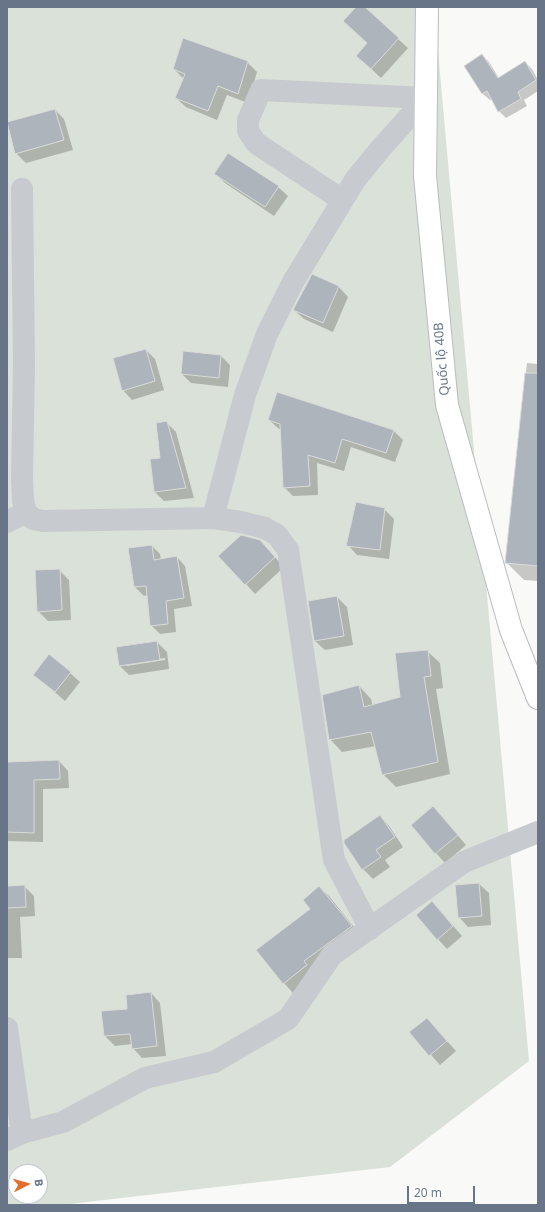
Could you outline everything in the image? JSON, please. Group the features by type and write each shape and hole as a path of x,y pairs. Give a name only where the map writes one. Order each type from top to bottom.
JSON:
{"highway":[{"name":"Quốc lộ 40B","path":"427,7 425,176 447,405 511,630 538,698"}],"street":[{"path":"342,200 256,143 248,131 248,120 261,90 426,98"},
{"path":"213,518 245,394 267,334 293,282 355,180 381,148 426,98"},
{"path":"22,189 24,364 22,478 23,500 26,512 33,519 43,521 213,518 241,522 265,528 277,536 288,550 334,860 370,929"},
{"path":"7,522 26,512"},
{"path":"7,1028 14,1136 63,1122 145,1078 214,1062 288,1019 332,955 464,862 538,832"}],"shaded area":[{"path":"7,7 434,7 529,1061 390,1167 61,1205 7,1205"}],"building":[{"path":"356,7 365,7 399,38 371,69 356,56 367,43 343,21"},
{"path":"183,38 248,61 238,94 218,86 208,111 175,98 185,74 173,69"},
{"path":"482,54 498,78 525,61 536,80 518,92 521,99 498,112 487,91 482,94 464,66"},
{"path":"55,109 64,140 15,154 7,122"},
{"path":"228,153 279,186 265,207 214,174"},
{"path":"312,274 339,286 323,323 293,310"},
{"path":"146,349 155,381 122,391 113,358"},
{"path":"183,351 221,355 219,378 181,374"},
{"path":"525,373 538,373 538,566 505,563"},
{"path":"277,392 394,430 386,453 342,439 335,463 308,455 310,486 283,488 280,424 268,420"},
{"path":"167,421 186,488 154,492 150,459 160,458 156,423"},
{"path":"356,502 385,508 380,550 346,546"},
{"path":"241,535 260,540 275,557 245,585 218,556"},
{"path":"152,545 154,560 177,556 184,598 166,601 168,624 150,626 146,586 134,587 128,548"},
{"path":"60,569 62,610 37,612 35,570"},
{"path":"337,596 344,636 314,641 308,601"},
{"path":"157,641 160,660 119,666 116,647"},
{"path":"428,650 431,676 424,677 438,762 382,775 371,732 329,740 322,695 359,685 364,707 400,697 395,653"},
{"path":"49,654 71,672 55,692 33,675"},
{"path":"59,760 60,779 34,780 34,833 7,832 7,762"},
{"path":"433,806 458,835 435,854 411,825"},
{"path":"380,815 395,837 376,850 381,857 362,870 344,843 344,840"},
{"path":"479,883 482,916 458,918 455,885"},
{"path":"25,885 26,907 7,908 7,886"},
{"path":"319,886 352,926 304,961 307,965 283,984 256,950 310,909 303,900"},
{"path":"432,901 453,926 437,940 416,915"},
{"path":"151,992 157,1046 132,1049 130,1034 104,1036 101,1011 127,1009 126,995"},
{"path":"427,1018 447,1041 429,1056 409,1032"}]}
